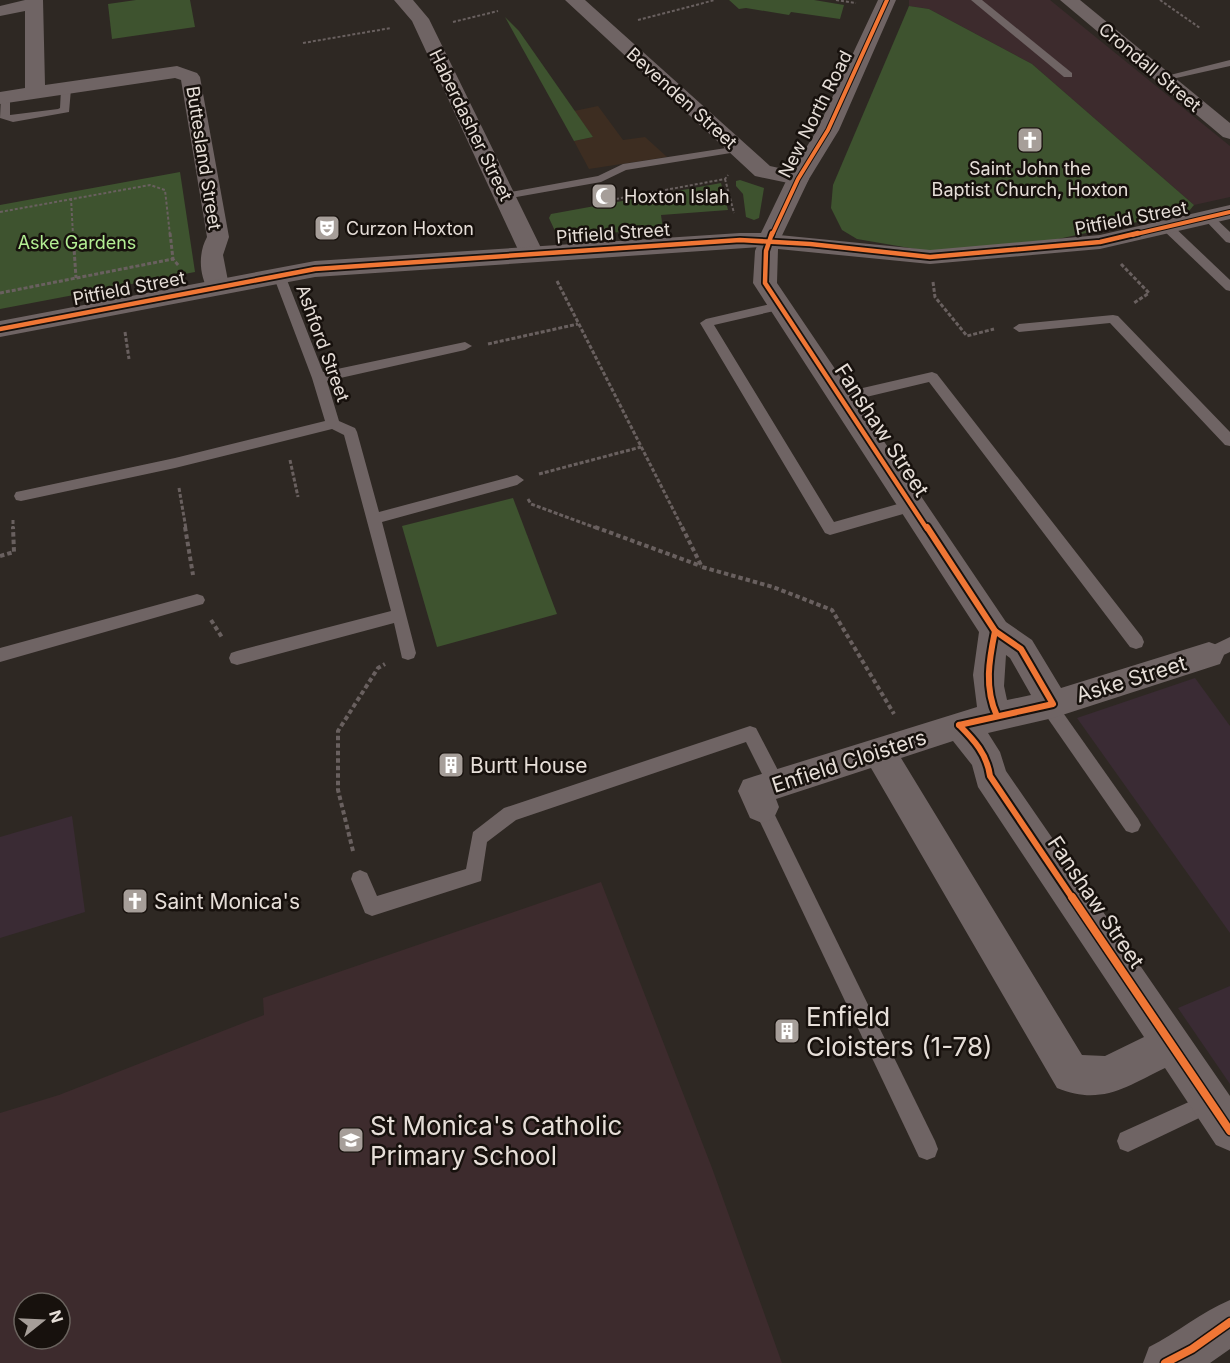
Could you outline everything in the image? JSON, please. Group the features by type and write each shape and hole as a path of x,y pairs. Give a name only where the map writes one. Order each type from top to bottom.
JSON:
{"street":[{"name":"Haberdasher Street","path":"403,0 423,26 532,254"},
{"name":"Bevenden Street","path":"574,0 763,171 798,179"},
{"name":"New North Road","path":"770,242 798,179 828,130 887,0"},
{"name":"Crondall Street","path":"1069,0 1230,133"},
{"path":"0,11 34,2 35,93"},
{"name":"Buttesland Street","path":"3,98 177,72 190,76 218,237 211,247 217,286"},
{"name":"Pitfield Street","path":"0,329 315,269 740,240 930,257 1100,242 1230,212"},
{"name":"Fanshaw Street","path":"770,242 766,251 765,283 995,631 1021,650 1050,705"},
{"path":"995,631 990,654 989,687 990,704 997,716"},
{"name":"Aske Street","path":"1050,705 1220,650"},
{"path":"959,725 1050,705"},
{"name":"Fanshaw Street","path":"959,725 975,741 988,762 990,776 1221,1117"},
{"name":"Enfield Cloisters","path":"769,795 895,746 959,725"},
{"path":"895,746 1071,1074 1107,1076 1172,1044"},
{"path":"1165,1363 1192,1349 1230,1322"}],"lane":[{"path":"976,0 1068,75"},
{"path":"1163,78 1230,63"},
{"path":"3,98 5,118 13,119 65,110 66,89"},
{"path":"505,196 601,179 623,167 739,149"},
{"path":"1208,217 1230,238"},
{"path":"1166,226 1230,287"},
{"name":"Ashford Street","path":"279,275 319,378 333,424"},
{"path":"779,306 706,323 830,529 912,506"},
{"path":"1018,328 1113,319 1230,441"},
{"path":"319,378 465,346"},
{"path":"841,398 932,377 1136,642"},
{"path":"21,496 175,463 333,424 350,432 400,615 408,653"},
{"path":"374,519 517,480"},
{"path":"0,655 197,600"},
{"path":"237,658 400,615"},
{"path":"1050,705 1132,825"},
{"path":"360,879 372,907 474,875 479,838 510,814 750,733 769,795 927,1149"},
{"path":"1128,1141 1221,1117"}],"path":[{"path":"605,28 715,0"},
{"path":"1160,0 1200,28"},
{"path":"303,43 423,26 498,11"},
{"path":"610,200 725,179 728,175 757,165"},
{"path":"725,179 736,222"},
{"path":"0,212 150,185 165,190 173,259 0,293"},
{"path":"71,198 76,278"},
{"path":"1100,242 1149,292 1113,319"},
{"path":"930,257 935,297 967,336 996,329 1018,328"},
{"path":"555,277 702,567"},
{"path":"465,346 473,348 578,324"},
{"path":"285,436 298,497"},
{"path":"641,447 517,480 531,504 702,567 773,587 831,610 895,746"},
{"path":"175,463 197,600 237,658"},
{"path":"0,556 14,552 13,498 21,496"},
{"path":"360,879 338,790 338,732 378,668 408,653"}],"shaded area":[{"path":"909,0 1050,0 1230,146 1230,197 1194,205 1032,64 929,9 909,6"},
{"path":"598,106 623,140 645,137 667,157 589,169 574,141 593,137 574,111"},
{"path":"1195,678 1230,726 1230,933 1077,718"},
{"path":"72,816 85,912 0,938 0,837"},
{"name":"St Monica's Catholic Primary School","path":"601,882 712,1168 782,1363 0,1363 0,1113 59,1095 264,1015 263,998"},
{"path":"1230,986 1230,1084 1178,1008"}],"green space":[{"path":"136,0 190,0 195,27 112,39 108,4"},
{"path":"729,0 814,0 844,5 840,19 791,12 789,15 746,8 739,9"},
{"path":"909,6 929,9 1032,64 1194,205 1189,211 1044,242 933,252 857,239 842,230 831,208 833,185"},
{"path":"505,17 519,31 593,137 574,141"},
{"name":"Aske Gardens","path":"180,172 195,272 0,309 0,205"},
{"path":"740,180 764,188 759,218 754,220 746,217 743,194 736,186 736,181"},
{"path":"721,183 728,210 661,215 663,229 565,236 555,231 549,218 551,214"},
{"path":"513,498 557,614 437,647 402,526"}],"cycle path":[{"path":"887,0 828,130 798,179 772,234 766,251 765,283 995,631 1021,649 1053,704 959,725"},
{"path":"0,329 315,269 740,240 810,244 930,257 1100,242 1230,212"},
{"path":"995,631 989,663 989,686 997,716"},
{"path":"959,725 975,741 988,762 990,776 1230,1131"},
{"path":"1165,1363 1192,1349 1230,1322"}],"place":[{"name":"Saint John the Baptist Church, Hoxton","path":"1030,140"},
{"name":"Hoxton Islah","path":"604,196"},
{"name":"Curzon Hoxton","path":"327,228"},
{"name":"Burtt House","path":"451,765"},
{"name":"Saint Monica's","path":"135,901"},
{"name":"Enfield Cloisters (1-78)","path":"787,1031"},
{"name":"St Monica's Catholic Primary School","path":"351,1140"}]}
